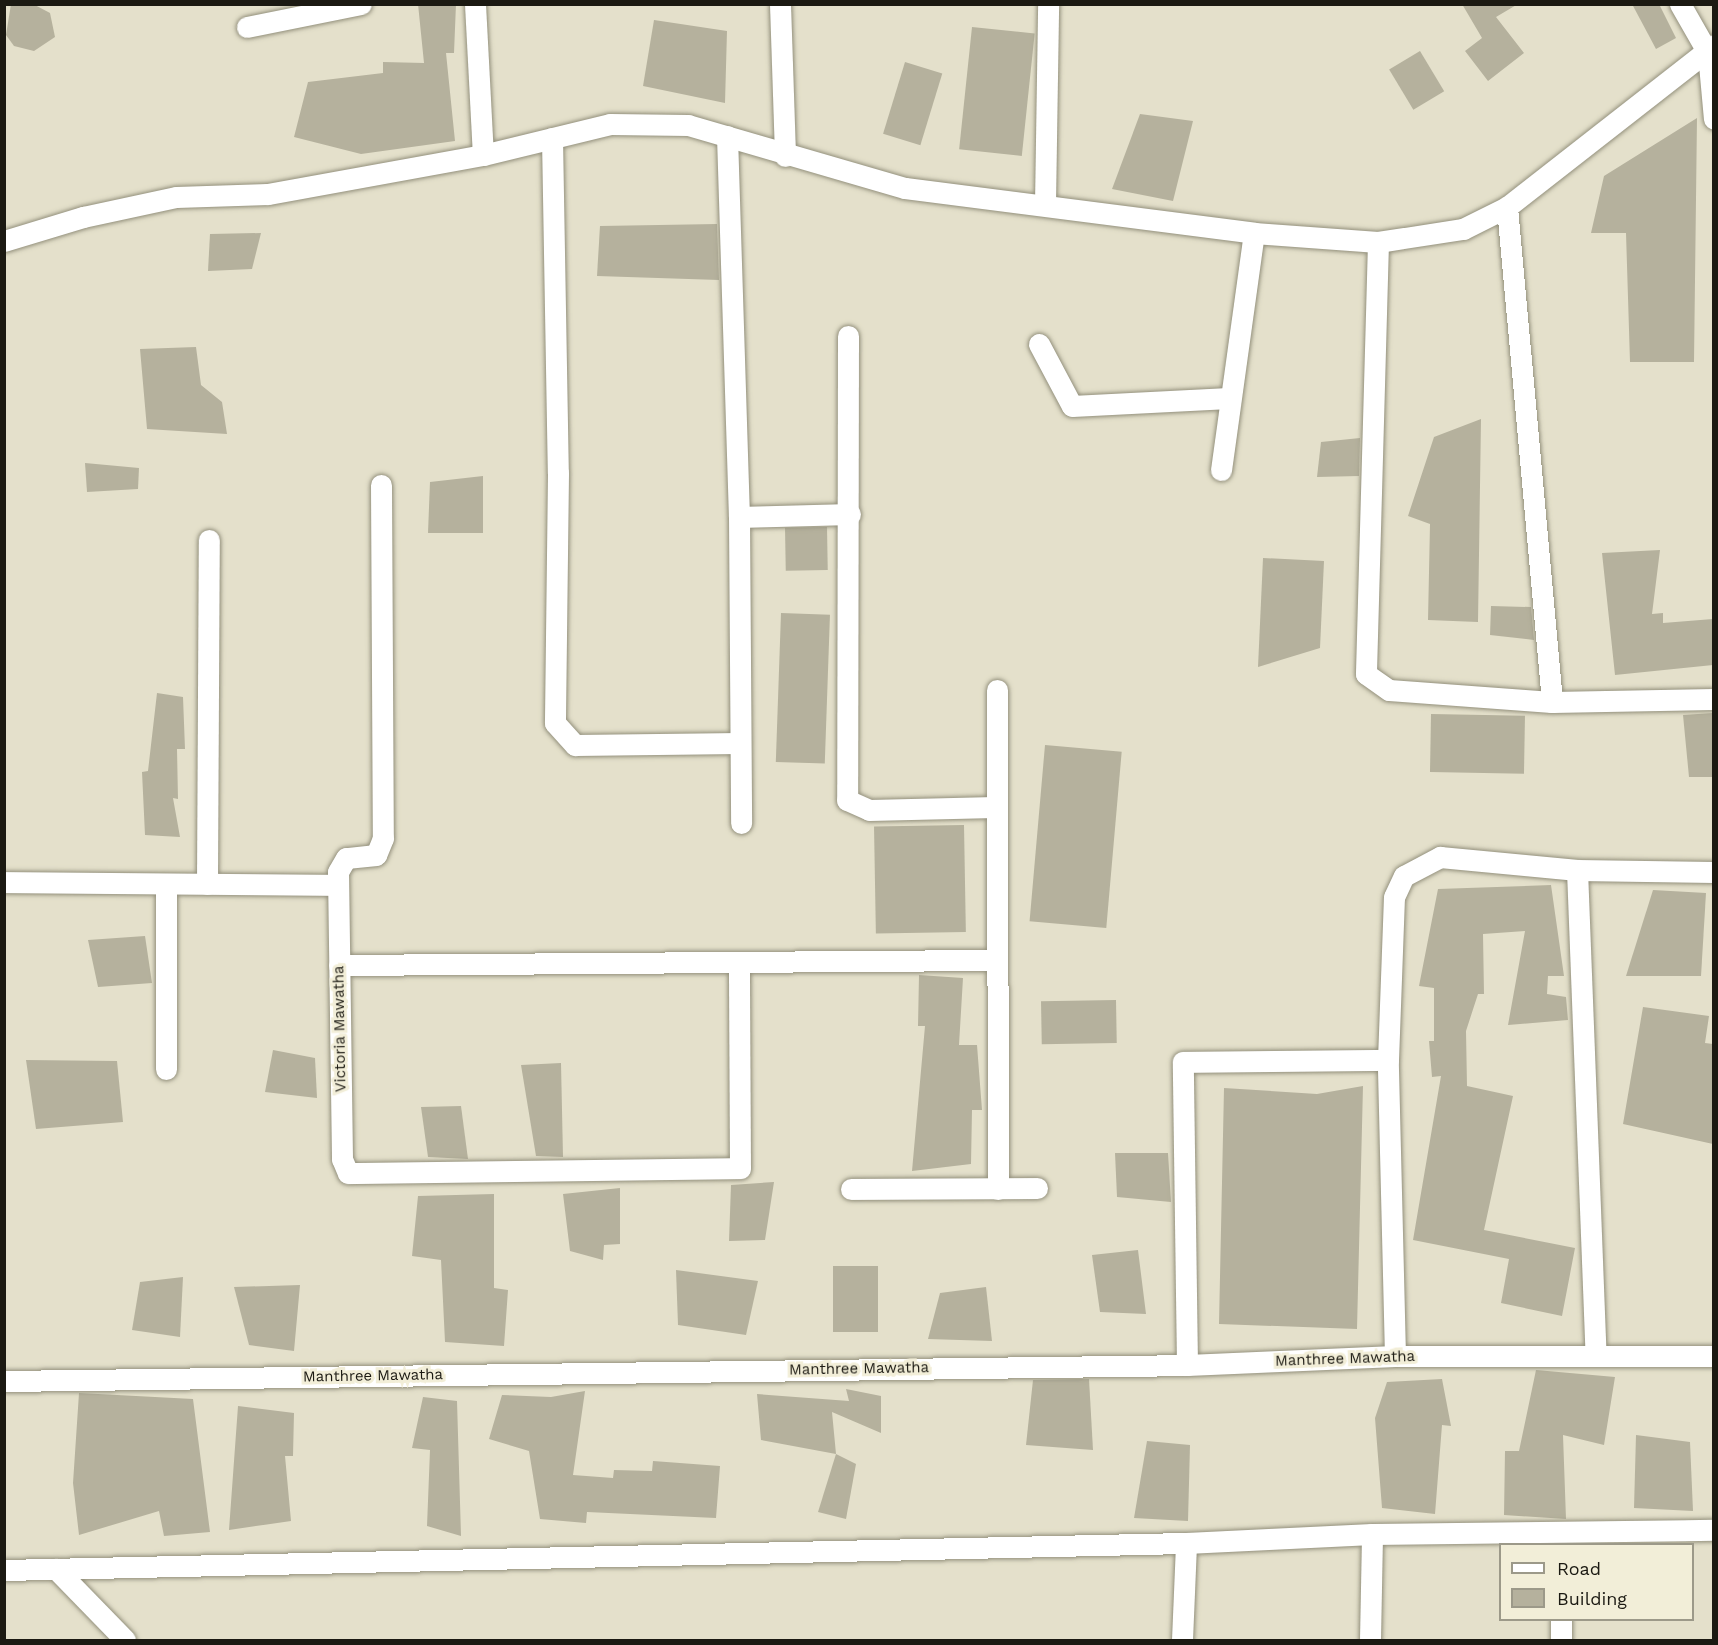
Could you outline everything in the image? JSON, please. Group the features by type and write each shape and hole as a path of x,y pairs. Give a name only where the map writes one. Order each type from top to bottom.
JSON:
{"street":[{"path":"247,27 361,4"},
{"path":"476,4 483,155"},
{"path":"780,4 785,156"},
{"path":"1045,204 1048,4"},
{"path":"1680,4 1711,49 1713,119"},
{"path":"4,242 83,217 176,197 268,194 483,155 610,124 688,125 785,156 905,188 1045,204 1254,233 1378,242 1463,229 1507,207 1711,49"},
{"path":"727,136 739,517 741,823"},
{"path":"552,138 558,473 555,723 575,745 740,743"},
{"path":"1507,207 1552,702"},
{"path":"1221,470 1229,398 1254,233"},
{"path":"1378,242 1366,674 1389,690 1552,702 1713,699"},
{"path":"848,336 850,514 847,800 869,810 995,807"},
{"path":"1038,344 1072,406 1229,398"},
{"name":"Victoria Mawatha","path":"381,485 383,838 376,855 346,858 338,872 342,1159 348,1173 740,1168 739,963"},
{"path":"739,517 850,514"},
{"path":"207,884 209,540"},
{"path":"997,690 995,807 998,1188"},
{"path":"1395,1356 1388,1060 1394,897 1404,876 1440,857 1577,870 1713,872"},
{"path":"1577,870 1596,1354"},
{"path":"4,882 338,885"},
{"path":"166,885 166,1069"},
{"path":"339,965 997,960"},
{"path":"1187,1365 1182,1062 1388,1060"},
{"path":"851,1189 1037,1188"},
{"name":"Manthree Mawatha","path":"4,1381 1187,1365 1395,1356 1596,1354 1713,1356"},
{"path":"4,1570 1186,1543 1372,1534 1562,1539 1713,1530"},
{"path":"1370,1641 1372,1534"},
{"path":"1182,1641 1186,1543"},
{"path":"56,1569 125,1641"},
{"path":"1561,1621 1561,1641"}],"building":[{"path":"11,4 33,4 50,13 55,37 34,51 14,46 6,35"},
{"path":"418,4 456,4 454,53 446,53 455,141 361,154 294,137 308,82 383,73 383,62 424,63"},
{"path":"1462,4 1518,4 1496,17 1524,53 1488,81 1465,51 1482,38"},
{"path":"1632,4 1659,4 1676,38 1656,49"},
{"path":"654,20 727,31 725,103 643,86"},
{"path":"972,27 1035,34 1022,156 959,149"},
{"path":"1420,51 1444,91 1413,110 1389,70"},
{"path":"905,62 942,73 920,145 883,134"},
{"path":"1140,114 1193,121 1173,201 1112,189"},
{"path":"1697,118 1694,362 1630,362 1626,233 1591,233 1604,176"},
{"path":"717,224 719,280 597,276 600,226"},
{"path":"261,233 252,269 208,271 210,234"},
{"path":"196,347 201,385 222,402 227,434 147,429 140,349"},
{"path":"1481,419 1478,622 1428,620 1430,524 1408,516 1434,437"},
{"path":"1360,438 1359,476 1317,477 1321,442"},
{"path":"85,463 139,468 138,489 87,492"},
{"path":"483,476 483,533 428,533 430,482"},
{"path":"827,527 828,570 786,571 785,528"},
{"path":"1660,550 1652,614 1663,613 1663,623 1713,619 1713,665 1615,675 1602,553"},
{"path":"1263,558 1324,561 1320,648 1258,667"},
{"path":"1491,606 1531,607 1534,640 1490,635"},
{"path":"781,613 830,615 825,764 776,762"},
{"path":"157,693 183,697 185,749 177,749 178,799 173,798 180,837 145,835 142,772 148,771"},
{"path":"1713,713 1713,777 1689,777 1683,715"},
{"path":"1431,714 1525,716 1524,774 1430,772"},
{"path":"1045,745 1122,752 1106,928 1030,921"},
{"path":"964,825 966,932 876,934 874,827"},
{"path":"1551,885 1564,976 1548,976 1547,994 1566,997 1568,1020 1508,1025 1525,931 1483,934 1484,994 1478,994 1466,1031 1467,1086 1513,1096 1484,1230 1575,1248 1562,1316 1501,1303 1509,1259 1413,1240 1441,1076 1432,1077 1429,1041 1434,1041 1434,988 1419,986 1438,889"},
{"path":"1653,890 1706,893 1701,976 1626,976"},
{"path":"145,936 152,983 98,987 88,940"},
{"path":"919,975 963,978 959,1045 977,1045 982,1110 972,1110 971,1164 912,1171 925,1026 918,1026"},
{"path":"1116,1000 1117,1043 1042,1044 1041,1001"},
{"path":"1643,1007 1709,1016 1705,1043 1713,1044 1713,1144 1623,1124"},
{"path":"273,1050 315,1058 317,1098 265,1092"},
{"path":"26,1060 117,1061 123,1122 36,1129"},
{"path":"561,1063 563,1157 536,1156 521,1065"},
{"path":"1363,1086 1357,1329 1219,1324 1224,1088 1317,1094"},
{"path":"461,1106 468,1159 428,1157 421,1107"},
{"path":"1115,1153 1168,1153 1171,1202 1117,1197"},
{"path":"774,1182 765,1240 729,1241 731,1185"},
{"path":"620,1188 620,1244 604,1245 603,1260 570,1251 563,1194"},
{"path":"494,1194 494,1288 508,1290 504,1346 445,1342 441,1260 412,1256 418,1196"},
{"path":"1138,1250 1146,1314 1100,1312 1092,1255"},
{"path":"833,1266 878,1266 878,1332 833,1332"},
{"path":"676,1270 758,1281 746,1335 678,1325"},
{"path":"183,1277 180,1337 132,1330 140,1282"},
{"path":"300,1285 294,1351 249,1345 234,1287"},
{"path":"986,1287 992,1341 928,1339 940,1293"},
{"path":"1536,1370 1615,1377 1604,1445 1563,1435 1566,1519 1504,1515 1505,1451 1519,1451"},
{"path":"1089,1379 1093,1450 1026,1445 1033,1380"},
{"path":"1442,1379 1451,1426 1442,1425 1435,1514 1382,1508 1375,1418 1387,1382"},
{"path":"846,1389 881,1396 881,1433 832,1412 836,1454 761,1440 757,1394 849,1401"},
{"path":"585,1391 573,1475 613,1478 614,1470 652,1471 653,1461 720,1466 716,1518 587,1512 586,1523 540,1519 529,1451 489,1439 502,1395 551,1397"},
{"path":"79,1393 193,1399 210,1532 164,1536 159,1511 79,1535 73,1483"},
{"path":"423,1397 457,1401 461,1536 427,1526 430,1450 412,1448"},
{"path":"238,1406 294,1413 293,1456 285,1456 291,1521 229,1530"},
{"path":"1636,1435 1690,1442 1693,1511 1634,1508"},
{"path":"1147,1441 1190,1445 1188,1521 1134,1518"},
{"path":"836,1454 856,1464 846,1519 818,1512"}]}
